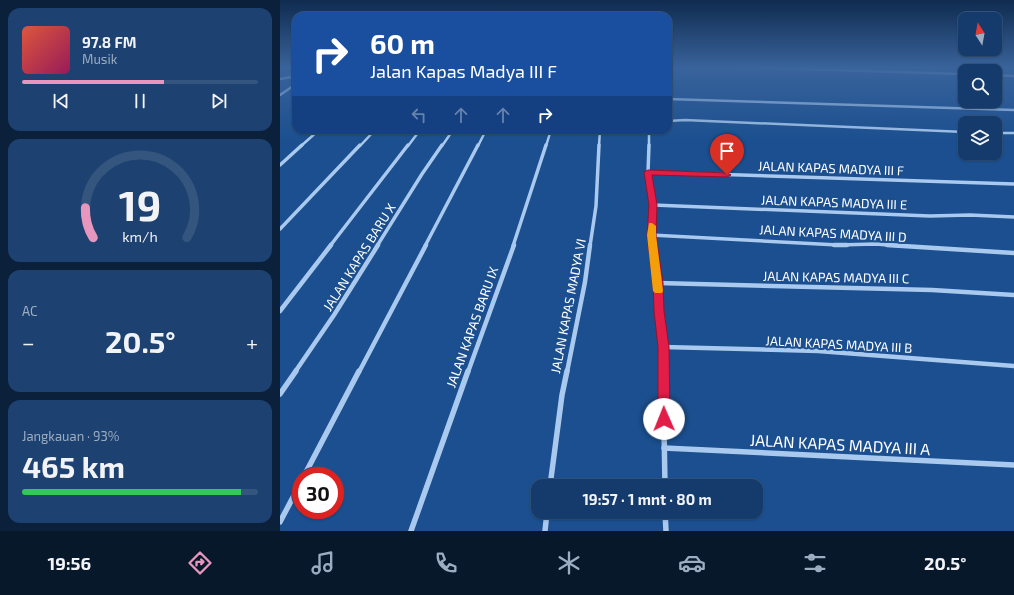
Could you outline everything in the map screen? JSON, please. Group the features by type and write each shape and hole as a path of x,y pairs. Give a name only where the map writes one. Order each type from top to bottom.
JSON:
{"street":[{"path":"672,99 1014,110"},
{"path":"672,121 685,120 958,132"},
{"path":"1002,133 1014,133"},
{"path":"280,165 315,134"},
{"path":"280,229 371,134"},
{"path":"280,311 417,134"},
{"name":"JALAN KAPAS BARU X","path":"280,394 334,315 422,174 451,134"},
{"path":"309,467 484,134"},
{"name":"JALAN KAPAS BARU IX","path":"411,531 523,219 550,134"},
{"name":"JALAN KAPAS MADYA VI","path":"551,479 562,395 585,282 596,206 600,134"},
{"path":"649,134 648,172 653,205 651,235 658,283 663,347 665,479"},
{"name":"JALAN KAPAS MADYA III F","path":"648,172 1014,184"},
{"name":"JALAN KAPAS MADYA III E","path":"653,205 907,215 977,215 1014,217"},
{"name":"JALAN KAPAS MADYA III D","path":"651,235 838,245 875,244 1014,253"},
{"name":"JALAN KAPAS MADYA III C","path":"658,283 932,290 1014,295"},
{"name":"JALAN KAPAS MADYA III B","path":"663,347 818,351 1014,366"},
{"name":"JALAN KAPAS MADYA III A","path":"664,448 1014,465"},
{"path":"280,522 292,499"},
{"path":"545,531 546,519"},
{"path":"665,519 666,531"}],"slow traffic":[{"path":"652,226 651,235 658,291"}],"route":[{"path":"664,419 663,347 658,283 651,235 653,205 648,172 727,175"}]}
